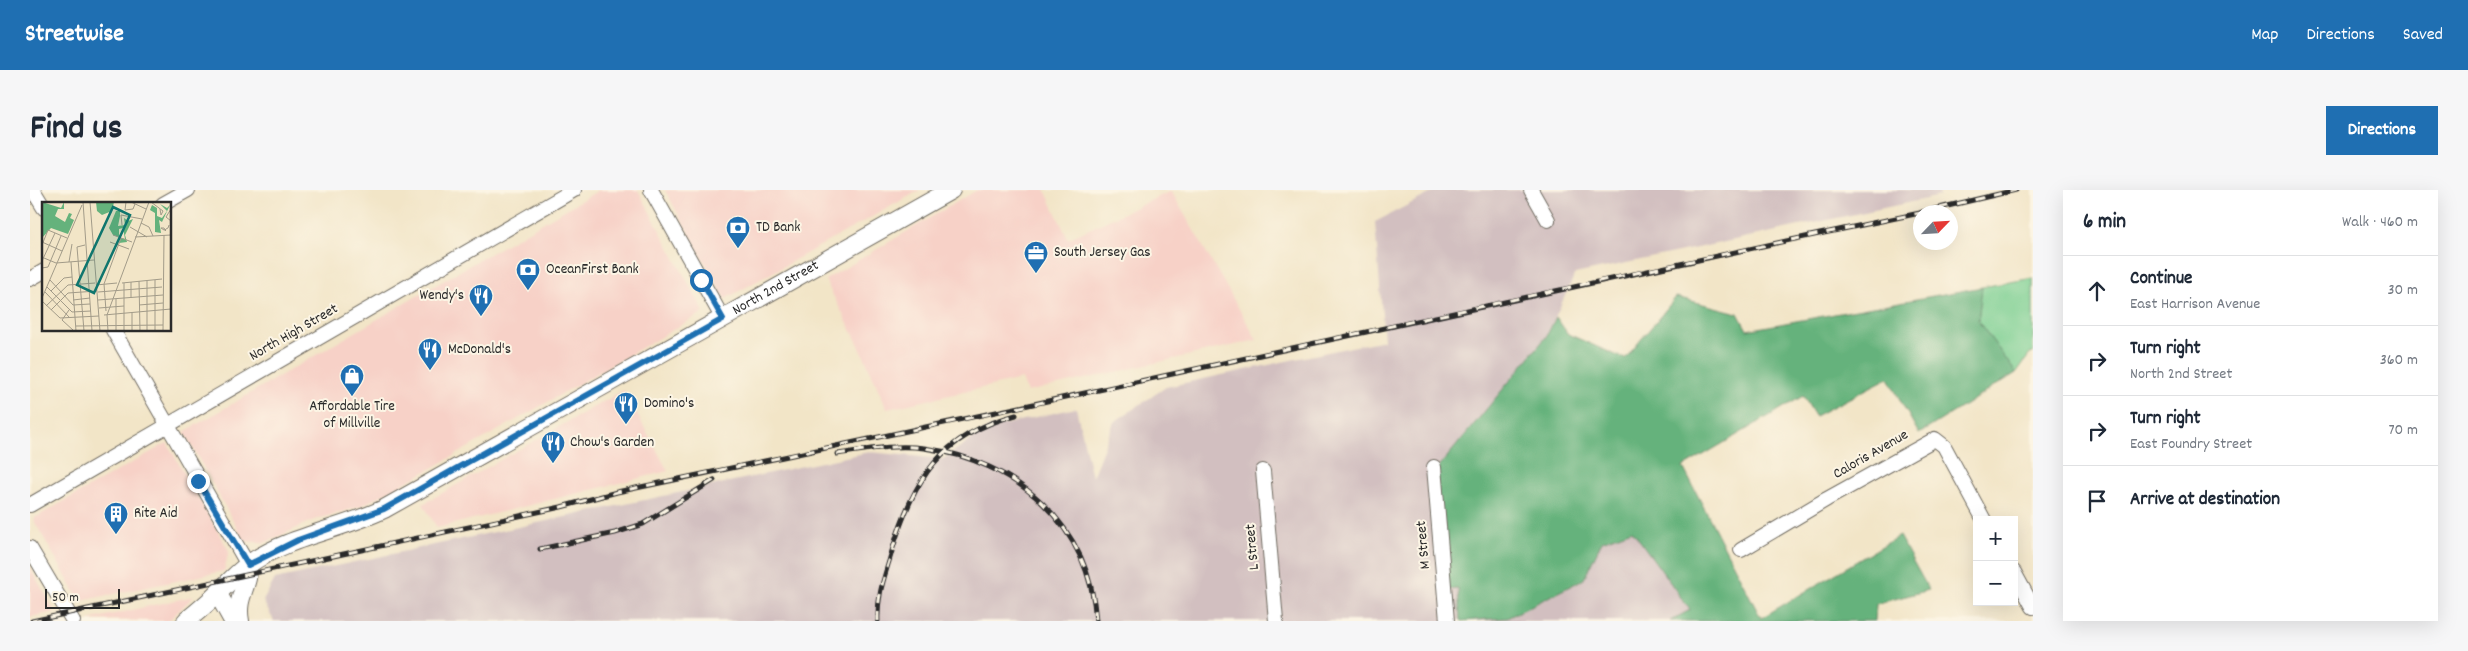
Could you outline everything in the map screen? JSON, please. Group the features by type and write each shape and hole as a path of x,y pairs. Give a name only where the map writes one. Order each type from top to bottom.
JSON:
{"main road":[{"name":"North 2nd Street","path":"186,621 248,565 298,540 384,509 951,190"},
{"path":"240,621 239,600 249,574 248,565"},
{"path":"218,594 233,621"}],"street":[{"path":"33,190 42,205"},
{"path":"167,202 188,190"},
{"name":"North High Street","path":"30,504 574,190"},
{"path":"651,190 723,319"},
{"path":"1531,190 1548,220"},
{"path":"30,279 42,272"},
{"path":"115,331 248,565"},
{"name":"Caloris Avenue","path":"1741,550 1835,494 1936,439 1944,446 1982,516"},
{"name":"M Street","path":"1434,467 1447,621"},
{"name":"L Street","path":"1263,471 1276,621"},
{"path":"30,548 73,621"},
{"path":"2018,579 2033,607"}],"shaded area":[{"path":"599,190 638,190 704,312 436,466 359,507 314,520 264,543 244,541 184,432"},
{"path":"665,190 920,190 725,299"},
{"path":"977,190 1045,190 1068,239 1171,191 1257,340 1027,392 1022,379 887,409 859,345 825,280"},
{"path":"1437,190 1938,190 1940,196 1575,274 1546,337 1433,474 1445,589 1458,588 1460,621 274,621 263,601 275,579 869,452 943,459 988,428 1076,408 1092,477 1114,422 1166,387 1384,340 1375,222"},
{"path":"624,390 668,471 437,528 423,504"},
{"path":"167,443 229,551 224,571 80,601 33,519"},
{"path":"1632,530 1690,610 1670,621 1464,621 1507,618 1583,580 1602,541"},
{"path":"30,567 55,612 30,617"},
{"path":"194,596 168,621 88,620"}],"green space":[{"path":"2033,278 2033,353 2030,354 2016,373 1978,321 1982,287"},
{"path":"1982,287 1978,321 2016,373 1919,434 1888,378 1815,416 1803,396 1683,467 1761,618 1899,536 1929,590 1876,604 1875,621 1670,621 1690,610 1632,530 1602,541 1584,579 1507,618 1460,621 1458,589 1444,590 1433,474 1546,337 1556,317 1568,334 1625,359 1676,297 1738,313 1747,330"}],"railway":[{"path":"1952,205 2016,190"},
{"path":"32,621 561,507 617,492 985,415 1615,277 1913,214"},
{"path":"878,621 880,594 892,551 910,502 921,482 949,448 968,435 990,424 1016,415"},
{"path":"837,454 891,447 924,448 958,455 989,467 1018,483 1043,503 1063,528 1080,555 1091,587 1096,621"},
{"path":"540,549 615,533 643,524 714,480"}],"place":[{"name":"TD Bank","path":"738,249"},
{"name":"South Jersey Gas","path":"1036,274"},
{"name":"OceanFirst Bank","path":"528,291"},
{"name":"Wendy's","path":"481,317"},
{"name":"McDonald's","path":"430,371"},
{"name":"Affordable Tire of Millville","path":"352,397"},
{"name":"Domino's","path":"626,425"},
{"name":"Chow's Garden","path":"553,464"},
{"name":"Rite Aid","path":"116,535"}],"route":[{"path":"198,481 248,565 298,540 356,521 384,509 723,319 701,280"}]}
